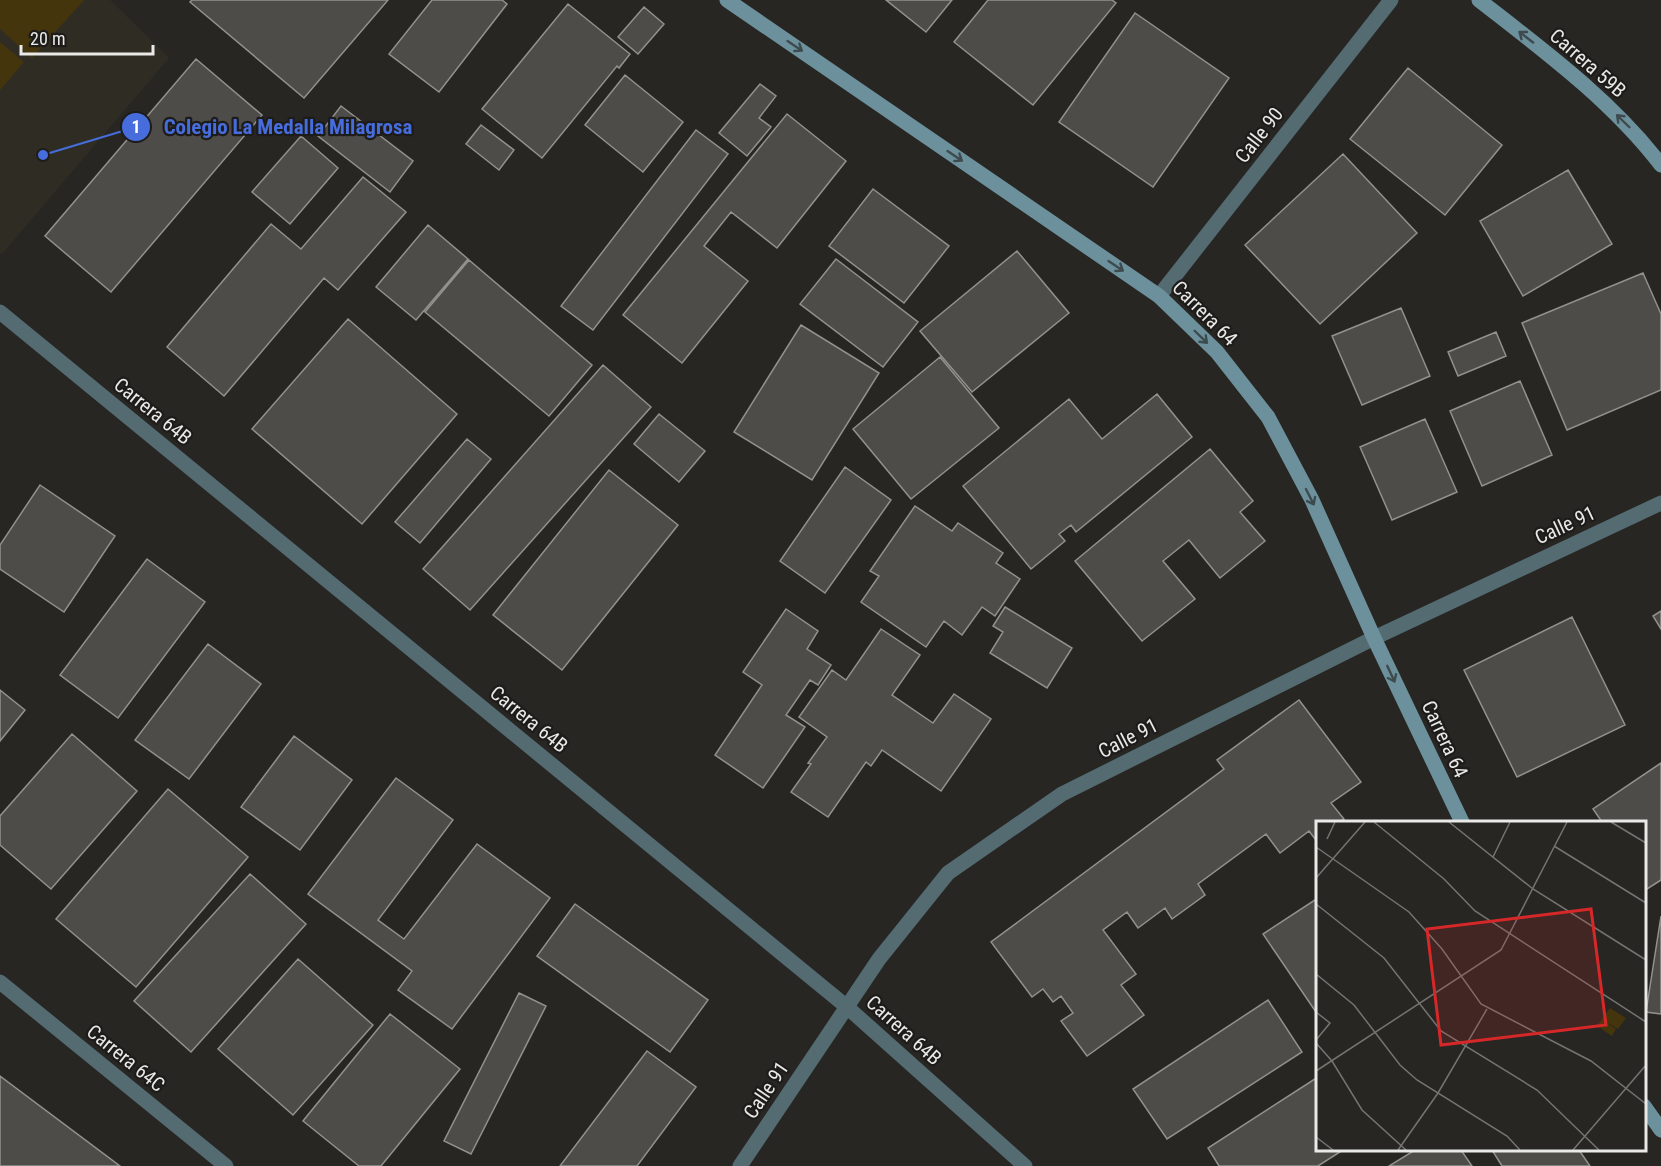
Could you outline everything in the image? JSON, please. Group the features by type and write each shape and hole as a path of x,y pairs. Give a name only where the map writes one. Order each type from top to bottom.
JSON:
{"street":[{"name":"Carrera 64","path":"727,0 1159,296 1217,352 1268,417 1312,500 1374,638 1462,821"},
{"name":"Calle 90","path":"1159,296 1391,0"},
{"name":"Carrera 59B","path":"1479,0 1572,73 1642,140 1661,165"},
{"name":"Carrera 64B","path":"0,312 847,1007 1025,1166"},
{"name":"Calle 91","path":"740,1166 879,959 948,873 1062,794 1374,638 1661,503"},
{"name":"Carrera 64C","path":"0,982 226,1166"},
{"path":"1646,1109 1661,1130"}],"shaded area":[{"path":"0,0 110,0 169,58 2,254 0,253"},
{"path":"0,0 84,0 32,58 0,29"},
{"path":"0,42 24,62 0,90"}],"building":[{"path":"192,0 388,0 304,98 190,2"},
{"path":"432,0 502,0 507,4 439,92 389,54"},
{"path":"886,0 952,0 926,32"},
{"path":"988,0 1112,0 1116,3 1033,105 954,42"},
{"path":"568,4 630,54 619,68 617,66 542,158 482,109"},
{"path":"644,7 664,24 638,54 618,37"},
{"path":"1135,13 1229,78 1153,187 1059,122"},
{"path":"196,59 262,115 111,292 45,236"},
{"path":"1408,68 1502,145 1445,215 1350,139"},
{"path":"625,75 683,122 643,172 585,125"},
{"path":"760,84 776,96 759,118 771,127 747,156 719,133"},
{"path":"341,106 413,161 390,192 318,136"},
{"path":"787,114 846,161 777,248 731,212 704,246 748,281 682,363 623,315"},
{"path":"481,125 514,150 499,170 466,144"},
{"path":"696,130 728,154 593,330 561,306"},
{"path":"301,136 338,168 290,224 252,192"},
{"path":"1343,154 1417,233 1320,324 1245,245"},
{"path":"1568,170 1612,244 1523,296 1480,221"},
{"path":"363,177 406,212 338,290 324,278 224,396 167,347 271,224 301,249"},
{"path":"873,189 949,246 904,303 829,246"},
{"path":"428,225 468,259 416,320 376,287"},
{"path":"1017,251 1069,313 972,392 920,331"},
{"path":"836,259 918,322 883,367 800,304"},
{"path":"469,260 592,365 549,416 425,312"},
{"path":"1643,273 1661,314 1661,390 1567,430 1522,323"},
{"path":"1401,308 1430,376 1362,405 1332,336"},
{"path":"348,319 457,414 362,524 252,429"},
{"path":"801,325 879,373 812,480 734,432"},
{"path":"1496,332 1506,356 1458,376 1448,352"},
{"path":"940,357 999,428 911,499 853,429"},
{"path":"603,365 651,407 470,610 423,569"},
{"path":"1520,381 1552,455 1482,486 1450,411"},
{"path":"1157,394 1192,437 1076,532 1071,525 1059,534 1065,541 1031,569 963,486 1069,399 1102,439"},
{"path":"659,414 705,451 679,482 634,444"},
{"path":"1425,419 1457,492 1392,520 1360,447"},
{"path":"467,439 491,459 420,543 395,522"},
{"path":"1210,449 1253,501 1240,512 1265,541 1220,578 1189,540 1163,561 1195,599 1142,641 1075,561"},
{"path":"845,467 891,500 825,593 780,561"},
{"path":"609,470 678,525 562,670 493,615"},
{"path":"40,485 115,536 64,612 0,569 0,545"},
{"path":"915,506 952,531 958,523 1003,553 996,563 1020,579 995,616 982,607 962,635 944,621 926,647 861,602 879,576 870,571"},
{"path":"147,559 205,602 118,718 60,675"},
{"path":"1005,607 1072,648 1047,688 990,653 1003,632 993,626"},
{"path":"786,609 818,631 807,649 831,665 818,685 810,680 786,715 805,727 763,788 715,755 762,685 743,672"},
{"path":"1661,611 1661,629 1653,616"},
{"path":"1572,617 1625,725 1517,777 1464,670"},
{"path":"881,629 920,655 892,695 933,723 954,694 991,719 941,791 882,750 871,766 866,762 828,817 791,792 827,737 799,717 832,670 846,680"},
{"path":"208,644 261,684 189,779 135,740"},
{"path":"0,690 25,710 0,741"},
{"path":"1299,700 1361,782 1331,803 1344,819 1316,821 1316,840 1309,831 1280,853 1266,834 1198,884 1205,895 1172,919 1165,908 1138,928 1127,912 1103,930 1136,974 1121,985 1144,1015 1087,1056 1061,1021 1073,1013 1061,996 1053,1002 1043,989 1032,997 991,942 1224,769 1217,760"},
{"path":"72,734 137,791 51,889 0,845 0,816"},
{"path":"294,736 352,780 300,850 241,807"},
{"path":"1661,763 1661,880 1646,888 1646,821 1601,821 1593,809"},
{"path":"396,778 453,820 378,920 404,939 477,844 550,898 452,1029 398,990 412,971 308,894"},
{"path":"168,789 248,857 136,987 56,919"},
{"path":"250,874 306,924 191,1052 134,1001"},
{"path":"1316,899 1316,1012 1263,934"},
{"path":"575,904 708,1000 670,1052 537,956"},
{"path":"1661,916 1661,1014 1646,1012"},
{"path":"298,959 373,1025 293,1115 218,1049"},
{"path":"519,993 546,1006 471,1154 444,1141"},
{"path":"1268,1000 1302,1052 1167,1139 1133,1089"},
{"path":"390,1014 460,1069 381,1166 359,1166 303,1121"},
{"path":"647,1051 696,1087 637,1166 560,1166"},
{"path":"0,1076 120,1166 0,1166"},
{"path":"1316,1078 1316,1151 1341,1151 1318,1166 1219,1166 1208,1148"},
{"path":"1413,1151 1462,1151 1472,1166 1389,1166"},
{"path":"1493,1151 1580,1151 1590,1166 1502,1166"}],"place":[{"name":"Colegio La Medalla Milagrosa","path":"43,155"}]}
